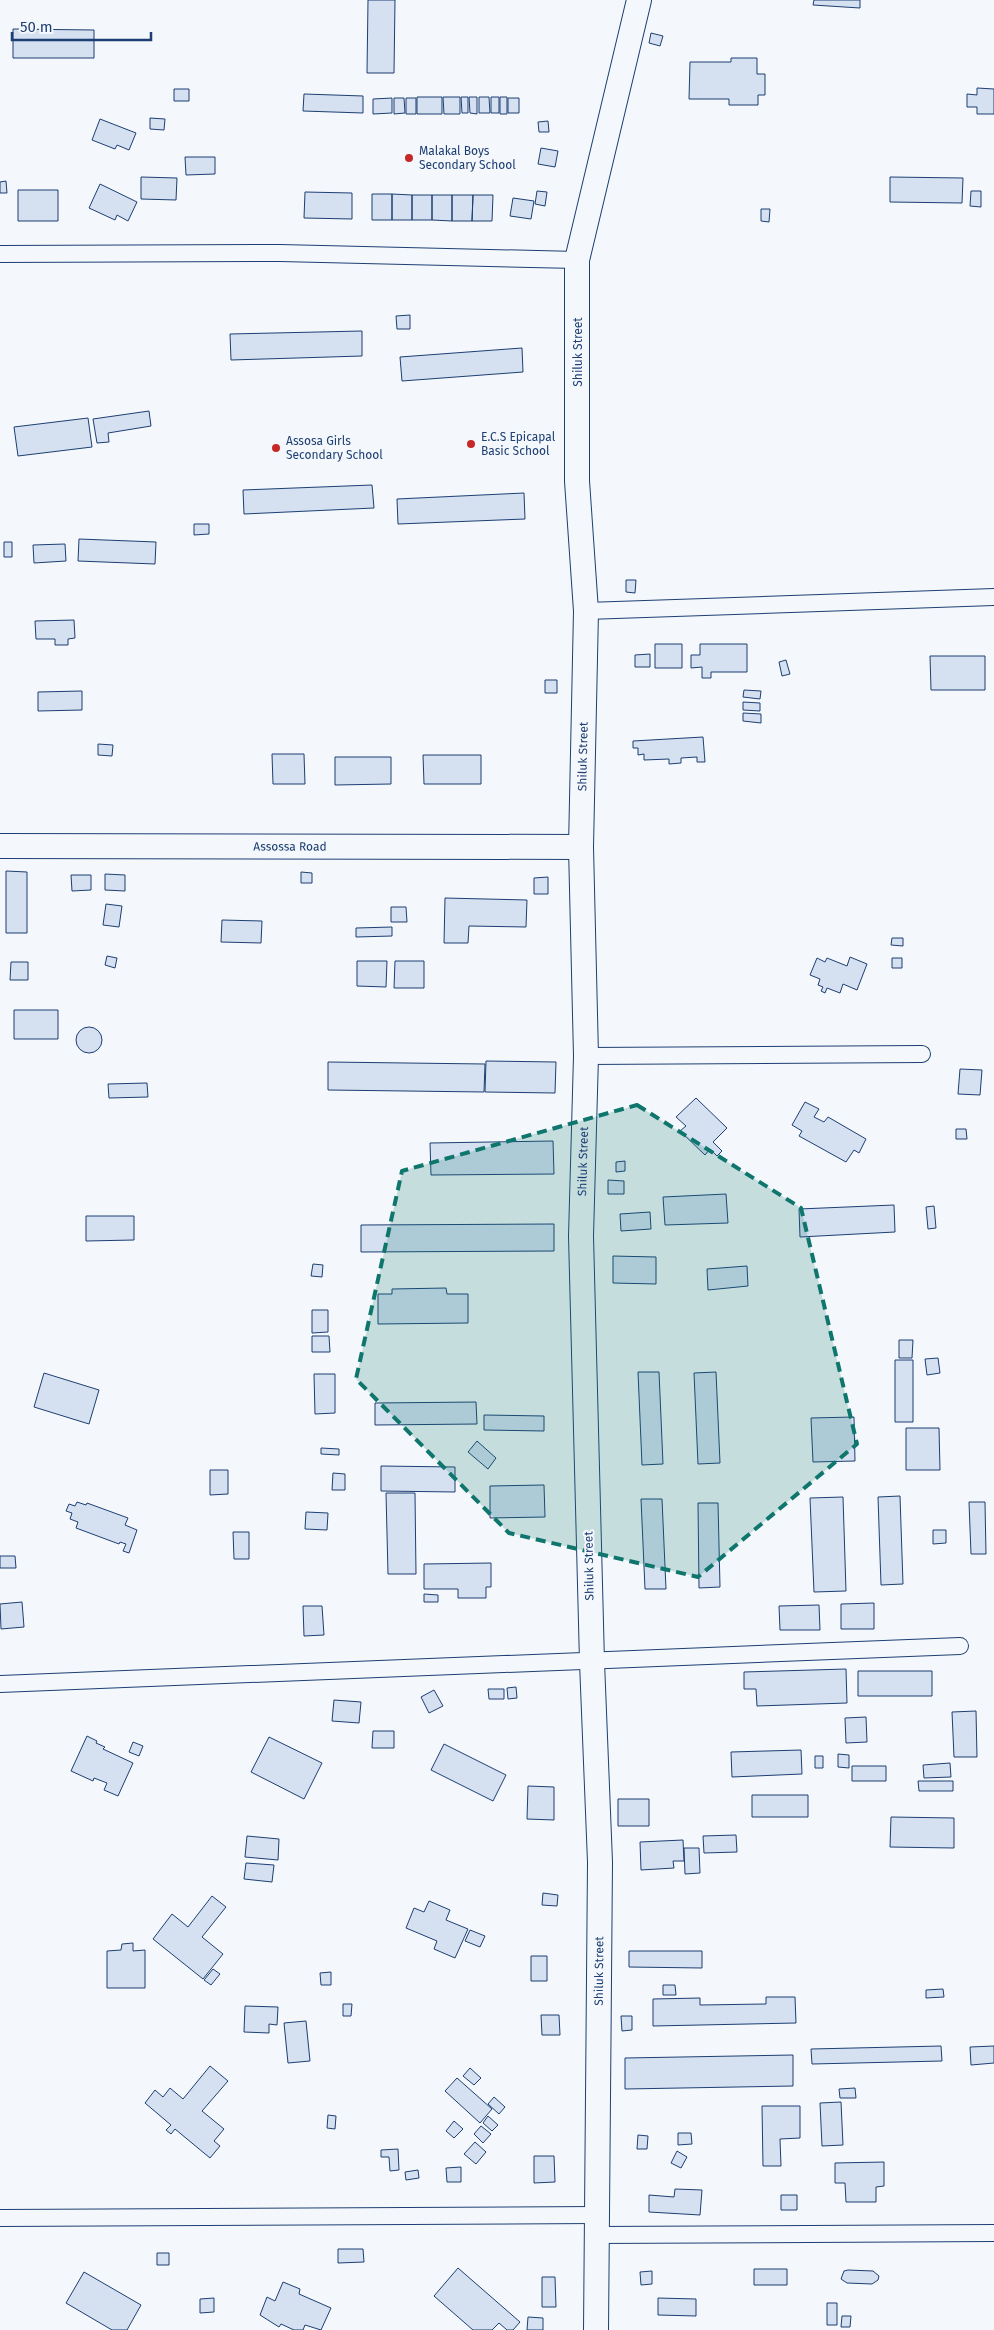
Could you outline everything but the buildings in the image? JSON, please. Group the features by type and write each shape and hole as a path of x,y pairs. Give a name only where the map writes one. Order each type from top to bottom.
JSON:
{"street":[{"name":"Shiluk Street","path":"596,2330 600,1862 592,1662 581,1236 586,1056 581,847 586,611 577,481 577,260 639,0"},
{"path":"0,254 280,253 577,260"},
{"path":"586,611 994,597"},
{"name":"Assossa Road","path":"0,846 581,847"},
{"path":"586,1056 922,1054"},
{"path":"0,1684 960,1646"},
{"path":"0,2218 596,2225 994,2233"}],"highlighted area":[{"path":"637,1105 801,1208 857,1444 698,1577 509,1533 356,1379 402,1171"}],"place":[{"name":"Malakal Boys Secondary School","path":"409,158"},
{"name":"E.C.S Epicapal Basic School","path":"471,444"},
{"name":"Assosa Girls Secondary School","path":"276,448"}]}
